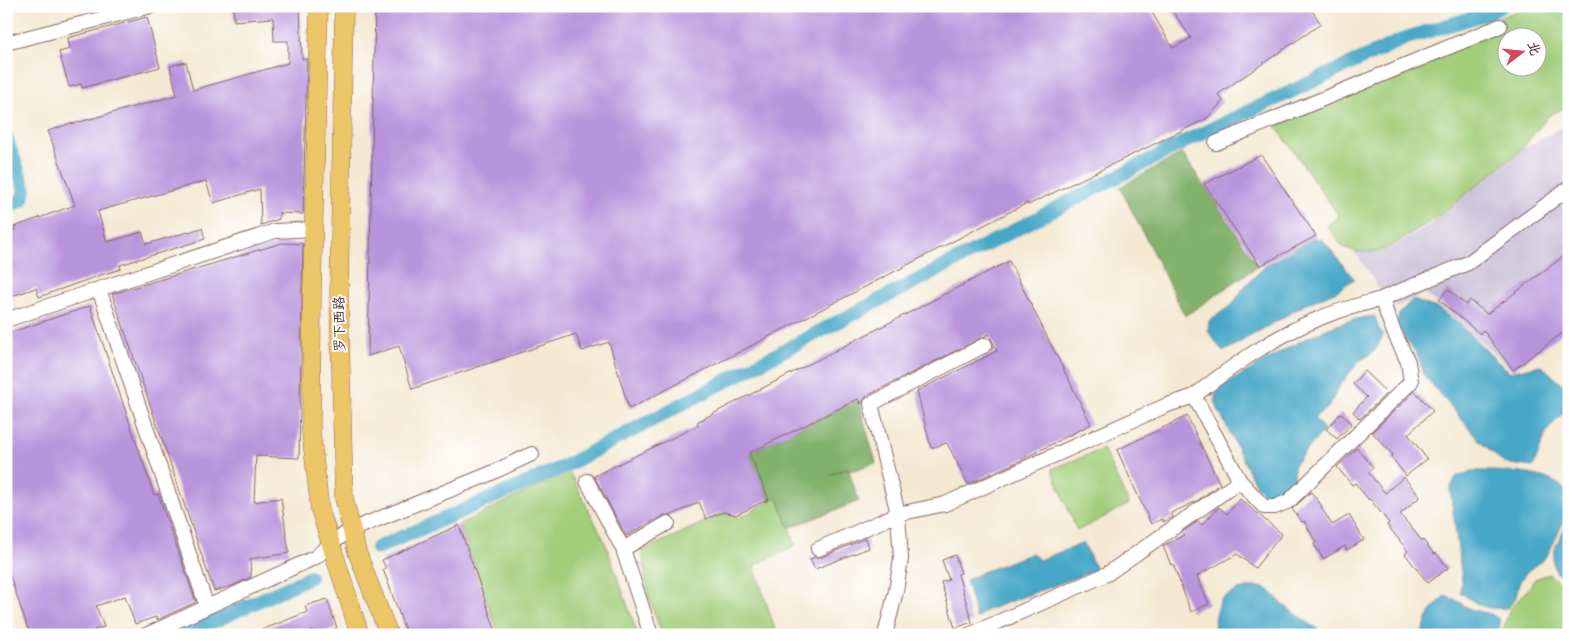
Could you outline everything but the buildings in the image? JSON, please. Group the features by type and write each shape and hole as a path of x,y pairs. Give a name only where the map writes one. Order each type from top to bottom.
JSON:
{"main road":[{"name":"罗下西路","path":"319,6 311,432 320,510 360,635"},
{"name":"罗下西路","path":"344,6 339,296 344,498 358,552 389,635"}],"street":[{"path":"6,43 151,6"},
{"path":"1216,143 1500,26"},
{"path":"818,549 898,514 946,504 1165,406 1194,396 1225,371 1285,335 1319,318 1381,299 1468,262 1569,188"},
{"path":"6,320 275,231 314,229"},
{"path":"99,290 207,607"},
{"path":"1194,396 1240,482 1264,507 1275,508 1289,501 1411,382 1408,362 1381,299"},
{"path":"885,635 896,591 901,559 898,514 871,404 985,345"},
{"path":"146,635 316,557 330,544 351,530 532,454"},
{"path":"586,481 623,549 651,635"},
{"path":"969,635 1107,574 1240,482"},
{"path":"623,549 668,523"}],"shaded area":[{"path":"1569,123 1569,328 1513,370 1425,293 1392,309 1356,253 1379,253 1429,225 1522,150"}],"green space":[{"path":"1529,6 1569,6 1569,106 1549,115 1521,150 1440,215 1391,246 1379,252 1356,252 1343,247 1327,226 1339,216 1276,126 1498,32 1498,78 1548,78 1548,28 1504,28 1499,18"},
{"path":"1182,153 1258,266 1185,316 1120,187"},
{"path":"858,400 876,463 850,471 848,467 830,475 848,468 859,501 789,528 777,497 770,500 749,453"},
{"path":"1103,449 1129,504 1077,531 1052,469"},
{"path":"569,471 605,542 638,635 499,635 460,524"},
{"path":"777,497 796,545 754,566 777,635 662,635 648,595 642,551 724,513 739,518"},
{"path":"1549,574 1569,591 1569,635 1501,635 1510,609 1535,579"}],"water":[{"path":"1314,238 1323,240 1354,279 1337,291 1308,303 1223,352 1208,331 1209,321 1233,304 1244,287 1266,265"},
{"path":"1413,300 1439,309 1460,325 1510,372 1541,365 1569,391 1569,406 1547,431 1533,467 1504,463 1481,442 1422,373 1416,353 1397,324 1398,317 1403,309"},
{"path":"1375,316 1378,327 1383,335 1375,351 1358,362 1339,387 1328,408 1314,417 1324,430 1294,465 1294,479 1280,491 1262,493 1254,482 1218,409 1215,401 1216,393 1224,385 1317,333 1357,319"},
{"path":"1472,471 1512,472 1543,477 1555,482 1565,490 1569,500 1564,519 1548,554 1525,574 1519,583 1515,599 1508,608 1487,608 1472,601 1460,592 1462,579 1450,489 1456,477"},
{"path":"1569,520 1569,585 1555,570 1553,557"},
{"path":"1084,543 1096,570 987,610 976,618 966,580 1033,553 1039,560"},
{"path":"1252,587 1268,589 1286,607 1326,635 1213,635 1221,599 1238,590"},
{"path":"1444,596 1454,599 1470,609 1491,614 1499,619 1500,625 1497,635 1421,635 1429,614"}],"waterway":[{"path":"377,548 563,467 1192,138 1406,38 1488,13 1502,6"},
{"path":"6,137 25,190 22,200 6,209"},
{"path":"185,635 310,577"}]}
